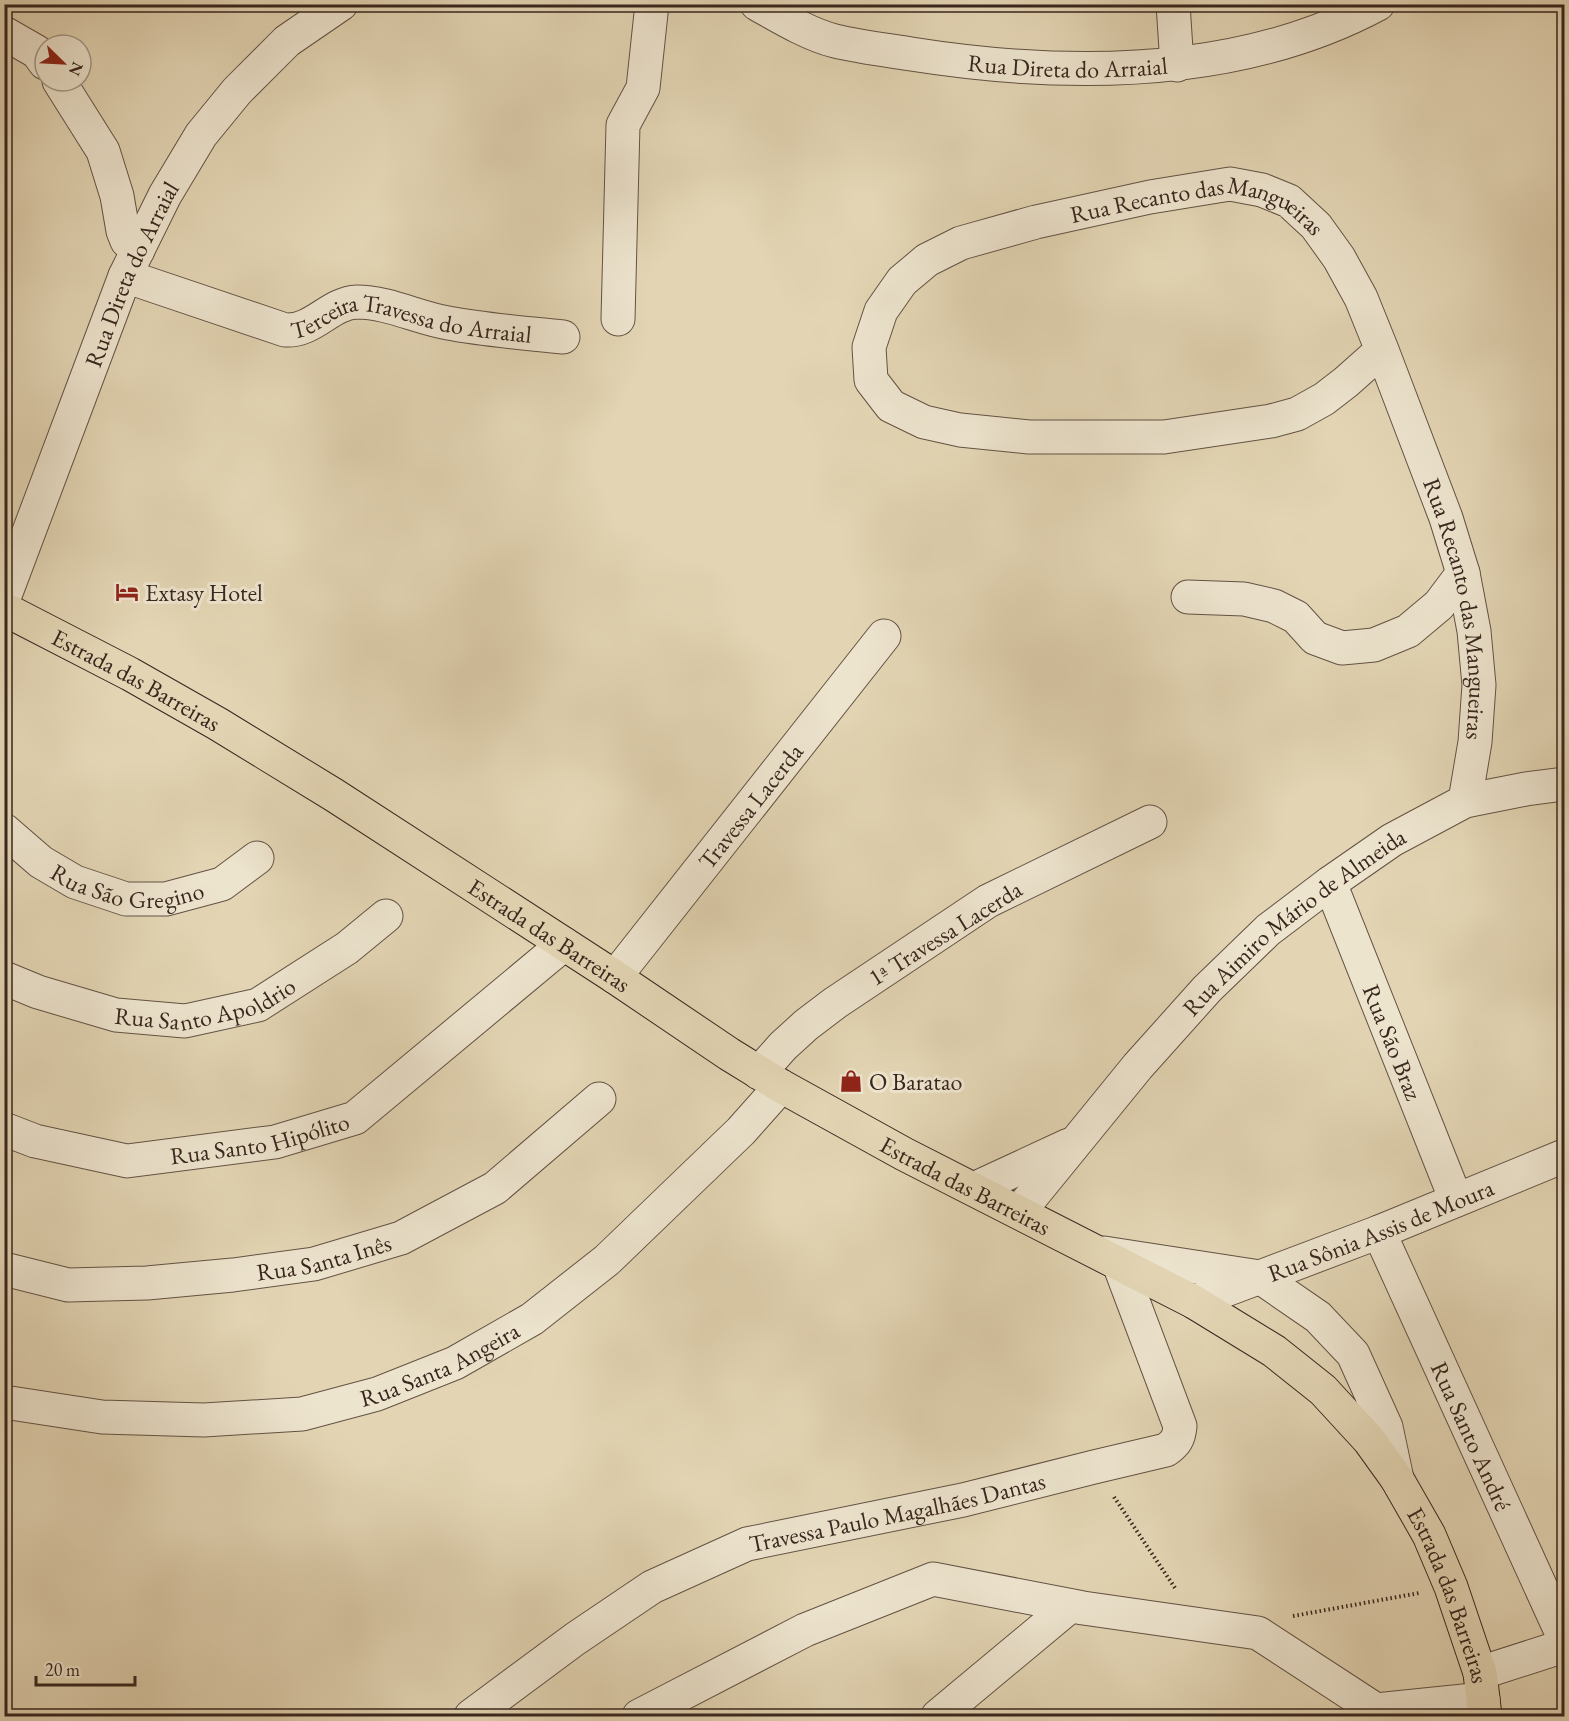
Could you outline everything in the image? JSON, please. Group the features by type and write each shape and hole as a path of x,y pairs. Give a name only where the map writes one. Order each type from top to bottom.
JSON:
{"main road":[{"name":"Estrada das Barreiras","path":"4,609 130,674 218,724 334,795 615,977 719,1048 770,1079 904,1154 1194,1302 1274,1352 1323,1390 1370,1440 1397,1479 1429,1535 1451,1587 1482,1696"}],"street":[{"name":"Rua Direta do Arraial","path":"4,598 132,263 171,185 201,135 237,91 287,41 341,4"},
{"path":"618,319 623,125 643,88 652,4"},
{"name":"Rua Direta do Arraial","path":"757,4 788,22 834,41 955,61 1064,69 1177,65 1265,49 1353,18 1378,4"},
{"path":"1173,4 1177,65"},
{"path":"4,33 33,50"},
{"path":"67,93 104,152 117,196 132,263"},
{"name":"Rua Recanto das Mangueiras","path":"1382,350 1324,399 1297,414 1271,422 1164,437 1029,437 960,430 924,422 891,406 871,380 869,347 881,311 902,281 927,260 961,243 1036,222 1150,197 1230,184 1262,190 1289,201 1316,226 1340,258 1355,288 1382,350 1446,518 1463,573 1474,632 1479,685 1475,742 1466,801"},
{"name":"Terceira Travessa do Arraial","path":"132,263 285,330 293,331 304,328 342,306 355,302 374,304 447,323 563,337"},
{"path":"1188,597 1244,599 1274,606 1296,617 1315,638 1342,648 1374,645 1408,631 1439,605 1463,573"},
{"name":"Travessa Lacerda","path":"615,977 884,636"},
{"name":"Rua Aimiro Mário de Almeida","path":"1019,1212 1138,1066 1207,989 1268,930 1392,840 1466,801 1526,789 1562,792"},
{"name":"1ª Travessa Lacerda","path":"770,1079 783,1046 835,1003 988,901 1150,822"},
{"name":"Rua São Gregino","path":"4,830 41,862 75,882 126,899 166,899 222,884 257,858"},
{"name":"Rua São Braz","path":"1330,883 1456,1200"},
{"name":"Rua Santo Apoldrio","path":"4,978 38,992 116,1015 185,1021 258,1005 346,948 386,916"},
{"name":"Rua Santo Hipólito","path":"4,1129 35,1141 128,1161 275,1142 356,1118 564,944"},
{"name":"Rua Santa Angeira","path":"4,1402 102,1417 204,1420 302,1414 377,1394 455,1364 532,1319 607,1260 741,1131 770,1079"},
{"name":"Rua Santa Inês","path":"4,1269 68,1285 158,1282 314,1264 401,1238 495,1188 599,1099"},
{"name":"Rua Aimiro Mário de Almeida","path":"974,1189 1076,1142"},
{"name":"Rua Sônia Assis de Moura","path":"1194,1302 1379,1232 1564,1156"},
{"name":"Rua Santo André","path":"1379,1232 1564,1638"},
{"name":"Estrada das Barreiras","path":"1109,1258 1260,1277 1318,1317 1353,1354 1386,1427 1397,1479"},
{"name":"Travessa Paulo Magalhães Dantas","path":"471,1716 575,1639 652,1587 747,1544 963,1500 1166,1450 1179,1437 1180,1426 1109,1258"},
{"path":"639,1716 805,1630 933,1579 1070,1606 1258,1633 1376,1710 1482,1696 1564,1646"},
{"path":"938,1716 1070,1606"}],"path":[{"path":"1094,1467 1177,1590"},
{"path":"1286,1618 1451,1587"}],"place":[{"name":"Extasy Hotel","path":"127,592"},
{"name":"O Baratao","path":"851,1081"}]}
